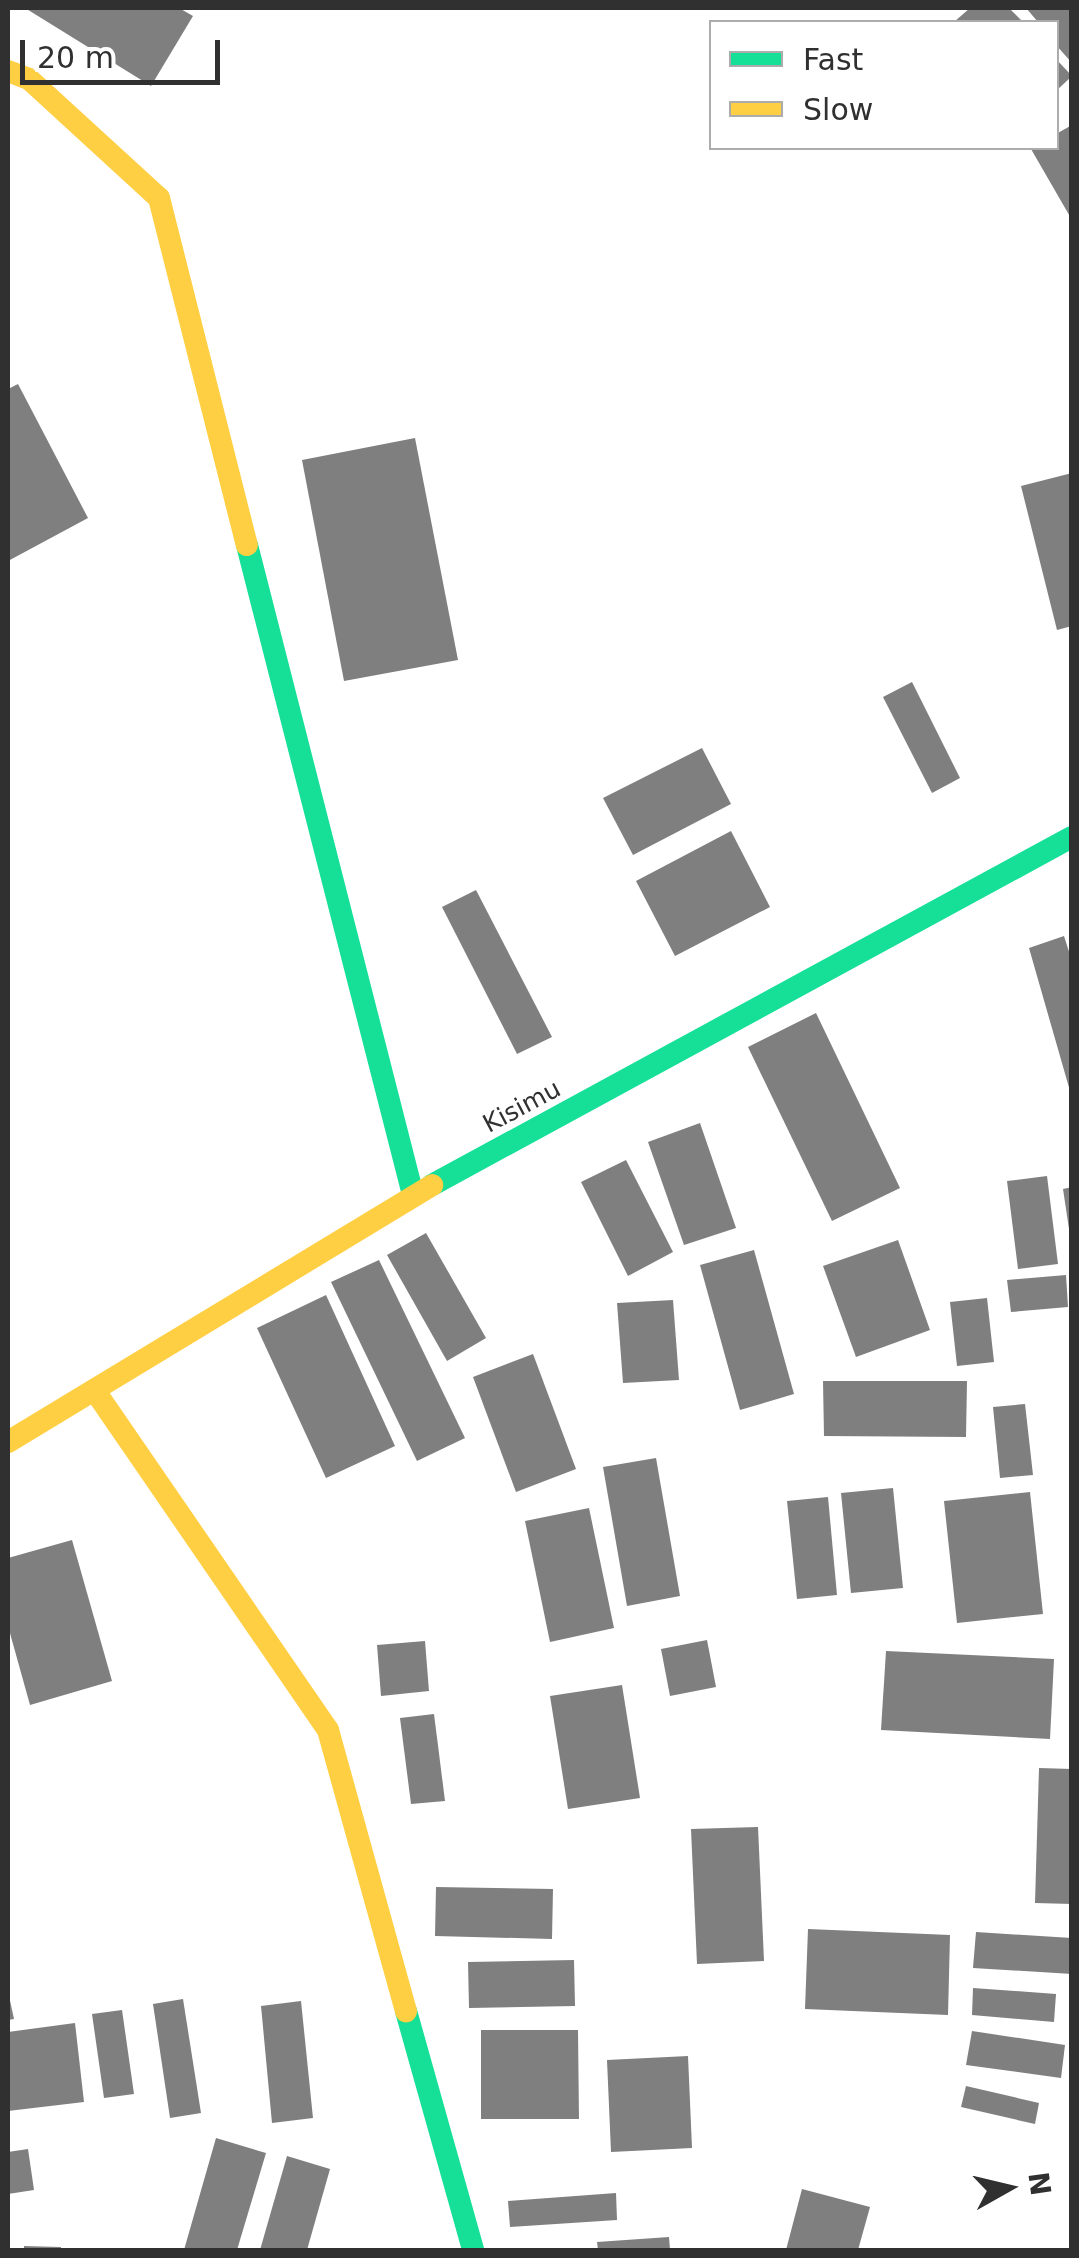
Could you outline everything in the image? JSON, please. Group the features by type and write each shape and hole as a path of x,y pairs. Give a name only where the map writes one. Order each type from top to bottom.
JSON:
{"street":[{"path":"8,71 29,79 158,198 413,1195"},
{"name":"Kisimu","path":"8,1442 413,1195 1072,837"},
{"path":"96,1391 328,1730 473,2250"}],"building":[{"path":"25,8 179,8 193,16 151,86"},
{"path":"970,8 1009,8 1021,20 956,20"},
{"path":"1026,8 1072,8 1072,63 1059,48 1059,20 1036,20"},
{"path":"1059,62 1072,76 1059,88"},
{"path":"1072,125 1072,220 1032,150 1059,150 1059,132"},
{"path":"18,384 88,518 8,561 8,389"},
{"path":"415,438 458,660 344,681 302,460"},
{"path":"1072,473 1072,626 1057,630 1021,486"},
{"path":"912,682 960,778 932,793 883,697"},
{"path":"702,748 731,804 633,855 603,798"},
{"path":"731,831 770,907 675,956 636,881"},
{"path":"476,890 552,1037 517,1054 442,907"},
{"path":"1064,936 1072,961 1070,1091 1029,948"},
{"path":"816,1013 900,1188 832,1221 748,1047"},
{"path":"700,1123 736,1228 684,1245 648,1142"},
{"path":"626,1160 673,1252 628,1276 581,1182"},
{"path":"1047,1176 1058,1264 1018,1269 1007,1181"},
{"path":"1072,1187 1072,1229 1069,1229 1063,1189"},
{"path":"426,1233 486,1338 447,1361 387,1255"},
{"path":"898,1240 930,1330 856,1357 823,1266"},
{"path":"754,1250 794,1394 740,1410 700,1265"},
{"path":"379,1260 465,1438 417,1461 331,1282"},
{"path":"1066,1275 1068,1307 1011,1312 1007,1280"},
{"path":"326,1295 395,1446 326,1478 257,1328"},
{"path":"987,1298 994,1362 957,1366 950,1302"},
{"path":"673,1300 679,1380 623,1383 617,1303"},
{"path":"533,1354 576,1469 516,1492 473,1377"},
{"path":"823,1381 967,1381 966,1437 824,1436"},
{"path":"1025,1404 1033,1475 1000,1478 993,1407"},
{"path":"656,1458 680,1596 627,1606 603,1467"},
{"path":"893,1488 903,1588 851,1593 841,1493"},
{"path":"1030,1492 1043,1614 957,1623 944,1501"},
{"path":"828,1497 837,1595 797,1599 787,1501"},
{"path":"589,1508 614,1628 550,1642 525,1521"},
{"path":"72,1540 112,1681 30,1705 8,1626 8,1558"},
{"path":"707,1640 716,1687 670,1696 661,1649"},
{"path":"425,1641 429,1691 381,1696 377,1645"},
{"path":"886,1651 1054,1659 1050,1739 881,1730"},
{"path":"622,1685 640,1798 568,1809 550,1696"},
{"path":"434,1714 445,1801 411,1804 400,1718"},
{"path":"1039,1768 1072,1769 1072,1904 1035,1903"},
{"path":"758,1827 764,1961 697,1964 691,1829"},
{"path":"436,1887 553,1889 552,1939 435,1936"},
{"path":"808,1929 950,1935 948,2015 805,2009"},
{"path":"976,1932 1072,1938 1072,1974 973,1968"},
{"path":"574,1960 575,2006 469,2008 468,1962"},
{"path":"973,1988 1056,1994 1054,2022 972,2015"},
{"path":"8,1997 14,2019 8,2020"},
{"path":"183,1999 201,2113 170,2118 153,2004"},
{"path":"301,2001 313,2118 272,2123 261,2006"},
{"path":"122,2010 134,2094 104,2098 92,2014"},
{"path":"75,2023 84,2102 8,2111 8,2032"},
{"path":"481,2030 578,2030 579,2119 481,2119"},
{"path":"972,2031 1065,2045 1061,2078 966,2065"},
{"path":"688,2056 692,2148 611,2152 607,2060"},
{"path":"966,2086 1039,2103 1035,2124 961,2107"},
{"path":"216,2138 266,2153 237,2250 184,2250"},
{"path":"28,2149 34,2190 8,2194 8,2152"},
{"path":"287,2156 330,2169 307,2250 260,2250"},
{"path":"802,2189 870,2207 858,2250 786,2250"},
{"path":"616,2193 617,2220 510,2227 508,2201"},
{"path":"669,2237 670,2250 598,2250 597,2242"},
{"path":"24,2246 61,2247 61,2250 24,2250"}],"traffic: fast":[{"path":"247,545 413,1195"},
{"path":"432,1185 1072,837"},
{"path":"406,2011 473,2250"}],"traffic: slow":[{"path":"8,71 29,79 159,198 247,545"},
{"path":"8,1442 432,1185"},
{"path":"95,1391 328,1730 406,2011"}]}
